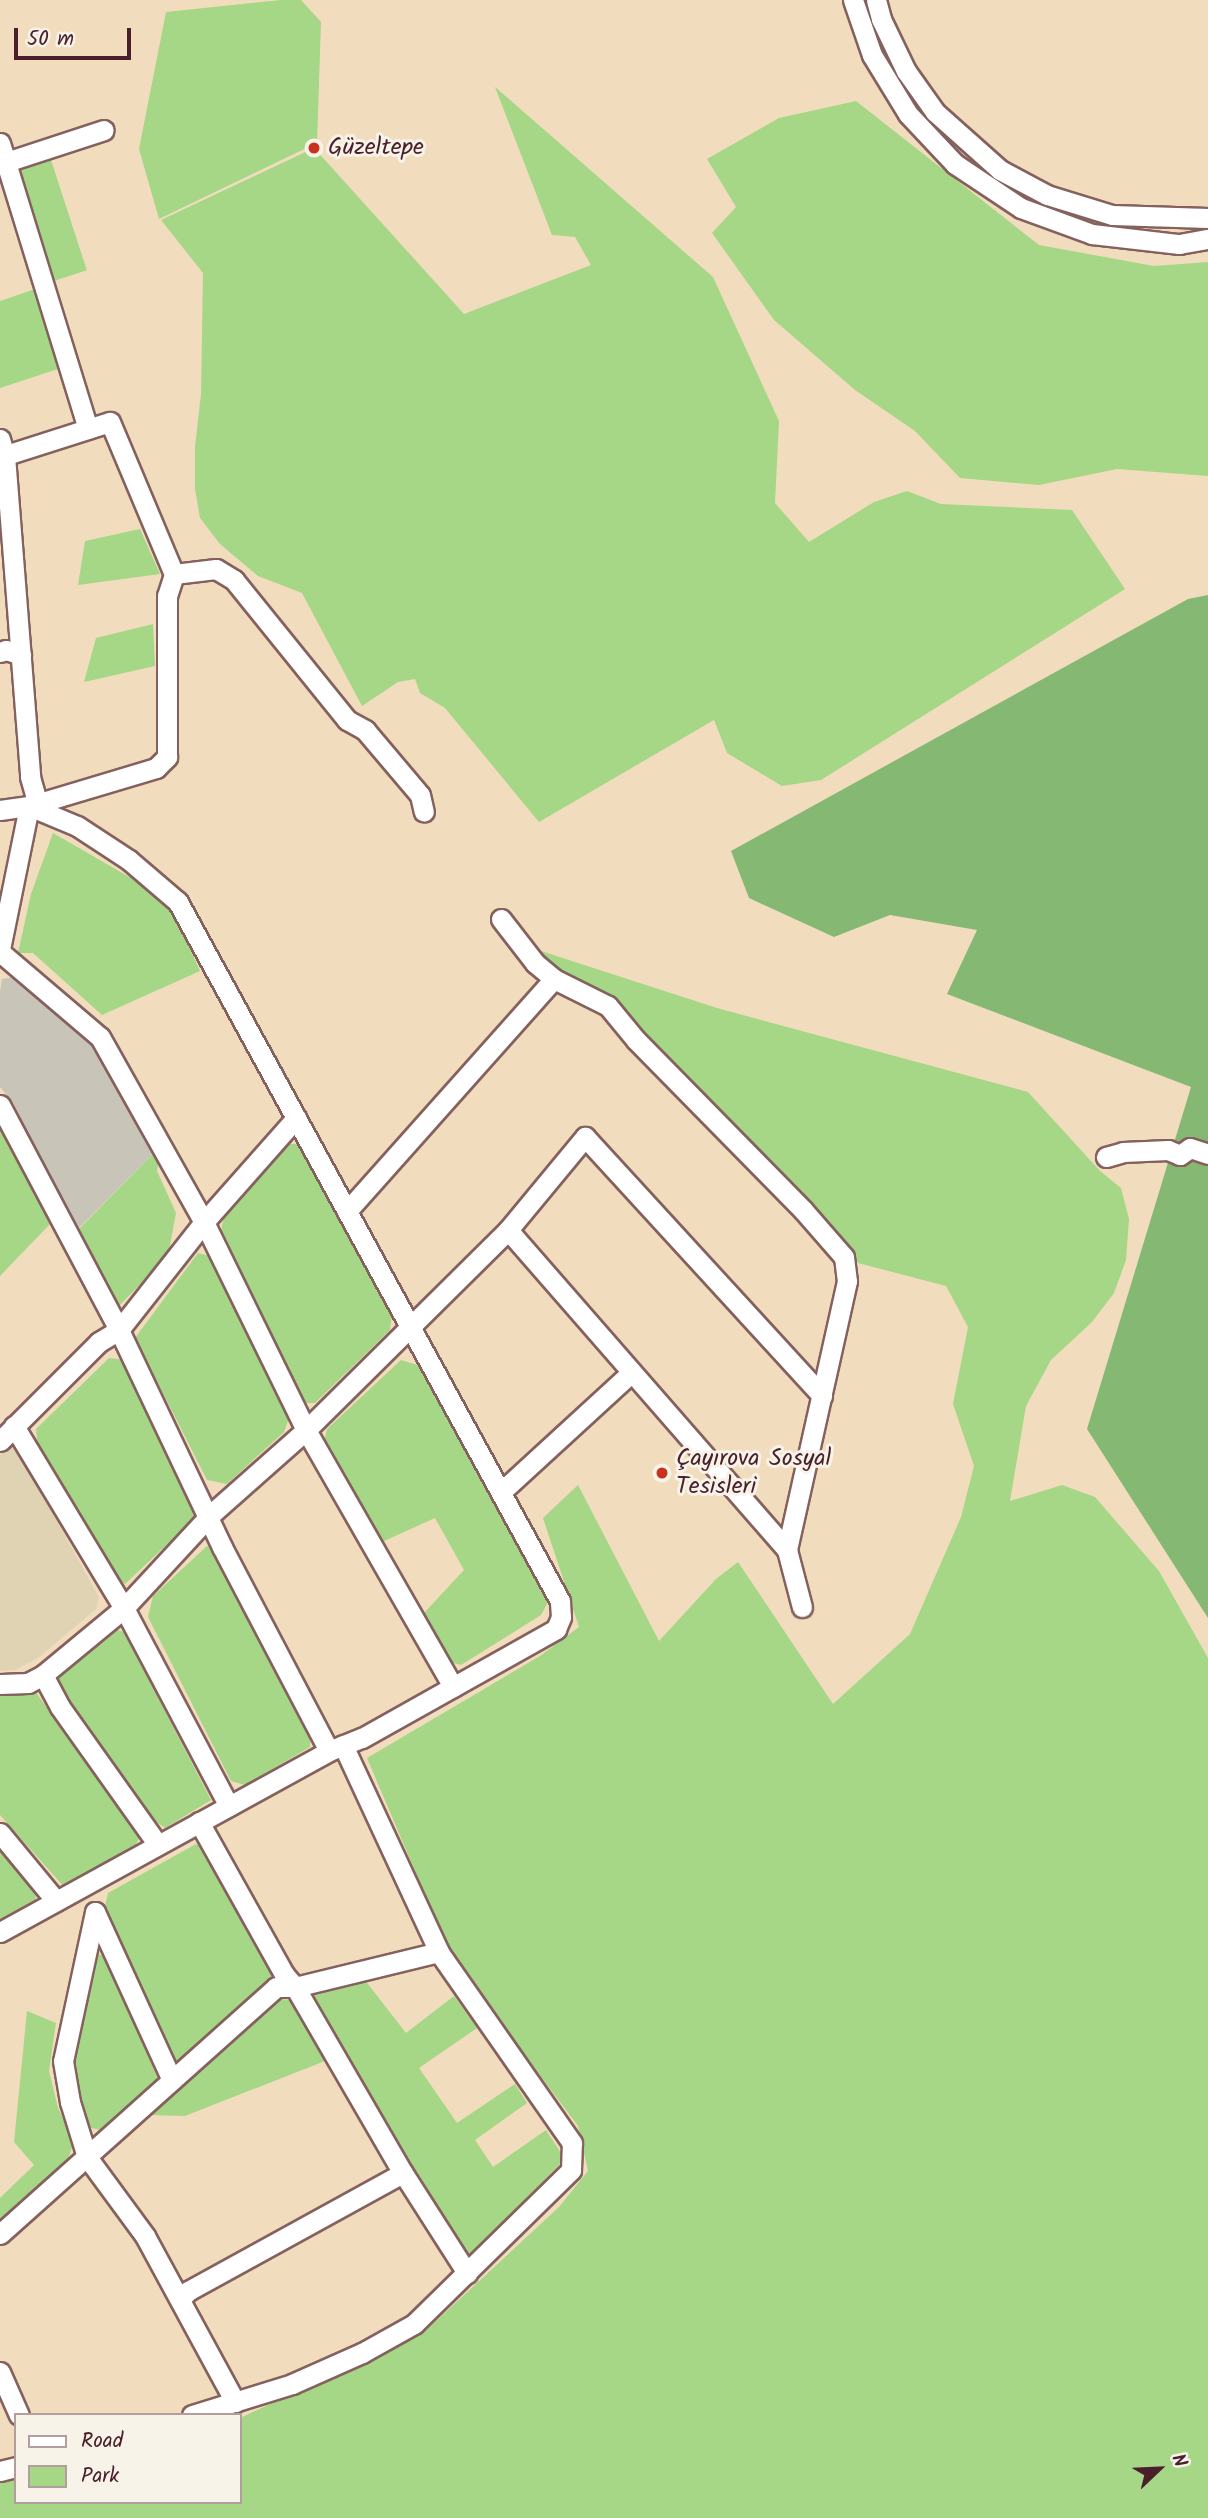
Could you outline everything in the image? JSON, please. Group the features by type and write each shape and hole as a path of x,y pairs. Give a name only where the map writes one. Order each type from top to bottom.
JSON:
{"street":[{"path":"853,0 872,55 908,114 955,164 1021,208 1093,234 1180,244 1208,239"},
{"path":"876,0 881,19 906,71 935,112 1000,170 1047,195 1112,215 1208,218"},
{"path":"88,429 2,157 104,130"},
{"path":"0,810 33,804 156,768 167,757 167,596 174,574 110,422 2,451 33,804 0,951 100,1037 204,1222 306,1430 453,1687"},
{"path":"174,574 216,569 234,580 347,720 365,730 420,796 424,811"},
{"path":"0,652 6,650 21,655"},
{"path":"0,1932 453,1687 556,1629 561,1617 560,1601 178,902 128,860 77,826 33,804"},
{"path":"501,919 536,963 554,979 608,1006 636,1040 803,1210 844,1257 848,1281 787,1550"},
{"path":"347,1211 554,979"},
{"path":"0,1105 120,1330 210,1515 222,1547 336,1748 439,1952 572,2143 571,2170 414,2324 362,2353 292,2384 198,2413"},
{"path":"0,1440 99,1342 120,1330 204,1222 296,1118"},
{"path":"0,1684 28,1683 43,1675 124,1608 210,1515 306,1430 508,1230 584,1137 822,1395"},
{"path":"1107,1157 1123,1152 1168,1150 1180,1155 1190,1147 1208,1154"},
{"path":"508,1230 787,1550 802,1607"},
{"path":"500,1492 631,1373"},
{"path":"14,1426 124,1608 229,1806"},
{"path":"43,1675 60,1707 158,1845"},
{"path":"199,1822 284,1974 295,1987 403,2173 467,2273"},
{"path":"0,1833 56,1901"},
{"path":"88,1884 94,1912 172,2080"},
{"path":"94,1912 63,2061 70,2102 87,2157 145,2236 181,2298 234,2402"},
{"path":"0,2234 276,1987 295,1987 439,1952"},
{"path":"181,2298 188,2291 403,2173"},
{"path":"0,2372 18,2413"}],"shaded area":[{"path":"20,976 95,1045 156,1151 76,1231 14,1104 0,1087 2,979"},
{"path":"7,1447 16,1447 99,1597 96,1609 38,1658 15,1670 0,1671 0,1455"}],"green space":[{"path":"301,0 321,22 317,143 159,219 139,149 166,12"},
{"name":"Güzeltepe","path":"495,87 713,277 779,421 775,503 809,542 874,502 907,491 941,504 1072,510 1125,589 821,780 782,786 727,753 714,720 539,822 445,708 420,693 415,679 398,682 362,706 302,593 258,576 220,544 200,518 195,489 195,447 201,394 203,273 161,220 314,148 464,314 591,265 575,237 552,235"},
{"path":"856,101 1039,245 1154,266 1208,262 1208,476 1117,469 1039,485 960,478 915,431 855,390 774,320 712,233 736,207 707,159 779,118"},
{"path":"51,160 87,270 55,281 19,171"},
{"path":"35,289 61,368 0,388 0,301"},
{"path":"140,529 160,574 78,585 85,541"},
{"path":"1208,595 1208,1618 1087,1429 1191,1087 947,994 977,930 890,915 834,937 749,898 731,851 1188,599"},
{"path":"153,624 155,666 84,682 96,638"},
{"path":"53,833 138,882 174,914 200,971 102,1015 33,953 18,953 31,894"},
{"path":"541,951 717,1008 1028,1092 1100,1171 1121,1188 1129,1219 1126,1260 1114,1293 1092,1322 1051,1360 1026,1406 1010,1501 1062,1485 1095,1497 1159,1571 1208,1658 1208,2518 0,2518 0,2483 14,2479 14,2504 242,2504 242,2417 423,2333 559,2207 588,2171 578,2126 452,1958 367,1758 540,1656 579,1627 543,1518 578,1485 659,1641 716,1579 738,1562 833,1704 910,1634 961,1517 974,1466 953,1404 968,1327 946,1286 858,1263 850,1248 607,995 558,975 539,956"},
{"path":"0,1124 51,1223 0,1276"},
{"path":"285,1144 301,1144 392,1314 390,1330 315,1403 305,1403 221,1231 224,1215"},
{"path":"156,1151 159,1159 157,1171 176,1213 168,1256 116,1309 76,1232"},
{"path":"198,1253 210,1256 289,1418 284,1432 227,1484 207,1480 135,1338"},
{"path":"109,1358 125,1360 197,1506 196,1517 125,1584 116,1577 38,1449 36,1429"},
{"path":"401,1360 421,1366 549,1600 541,1615 461,1665 453,1663 424,1613 464,1570 435,1518 382,1542 324,1442 327,1429"},
{"path":"207,1546 216,1549 310,1739 310,1747 245,1785 231,1781 148,1617 153,1596"},
{"path":"115,1629 124,1632 211,1800 165,1828 151,1818 58,1691 59,1676"},
{"path":"35,1691 139,1838 135,1847 65,1888 0,1815 0,1694"},
{"path":"196,1844 209,1851 274,1967 269,1982 180,2063 171,2057 104,1911 108,1893"},
{"path":"0,1845 35,1889 36,1899 0,1919"},
{"path":"98,1954 104,1956 159,2081 101,2130 91,2128 77,2100 72,2068"},
{"path":"364,1979 406,2033 454,1996 477,2028 419,2068 457,2123 515,2084 527,2103 475,2140 493,2167 546,2130 563,2156 560,2164 474,2253 467,2254 412,2171 305,1993"},
{"path":"278,1999 294,2000 330,2059 185,2116 149,2115"},
{"path":"27,2011 56,2023 49,2071 58,2108 74,2141 68,2159 0,2222 0,2198 34,2165 14,2142"}],"place":[{"name":"Güzeltepe","path":"314,148"},
{"name":"Çayırova Sosyal Tesisleri","path":"662,1473"}]}
